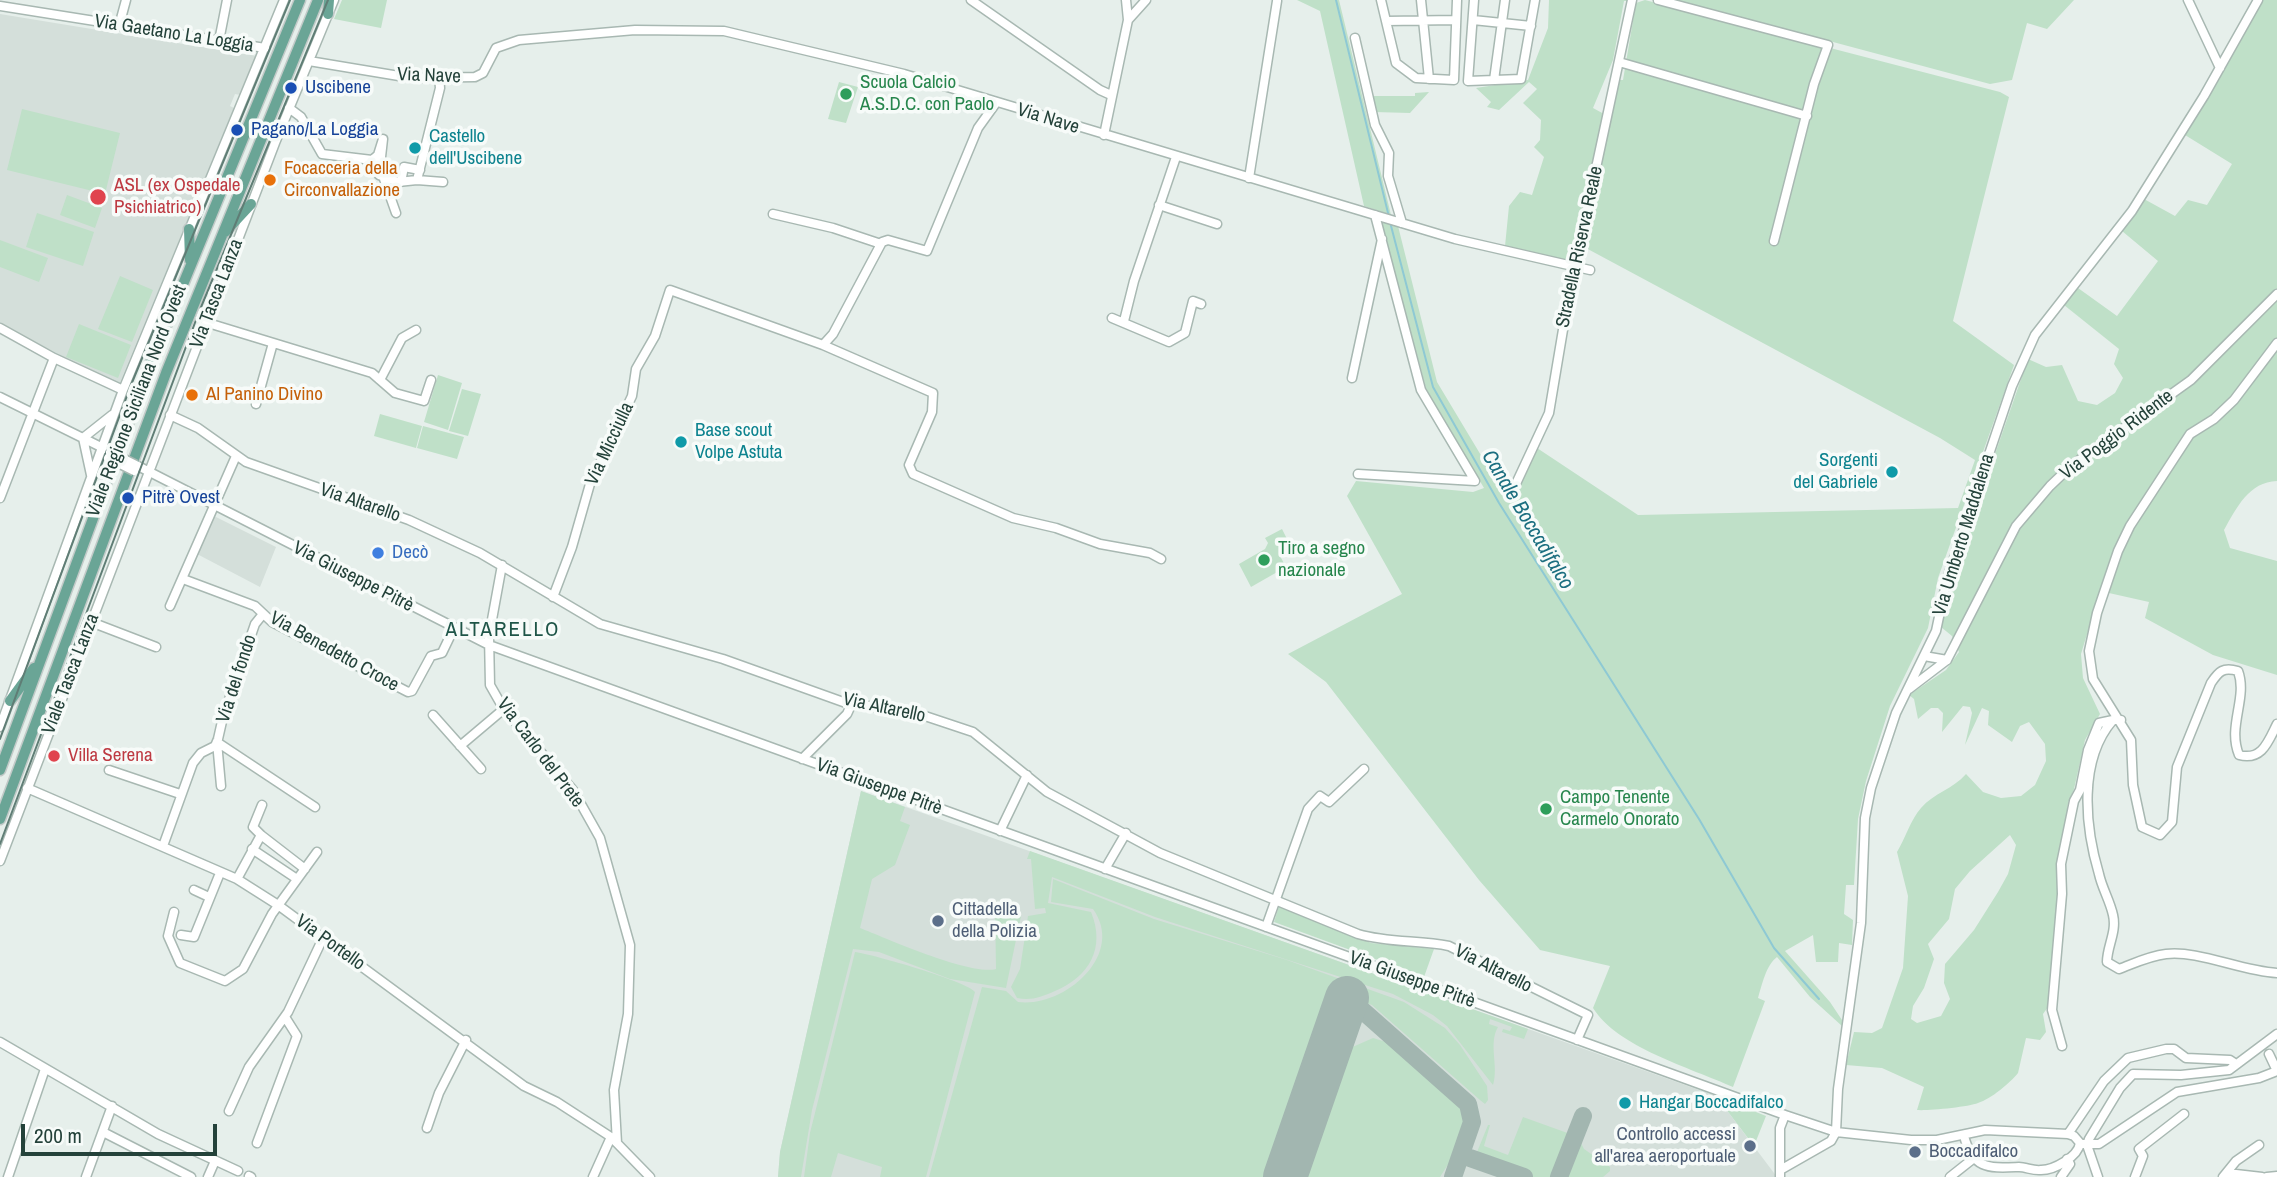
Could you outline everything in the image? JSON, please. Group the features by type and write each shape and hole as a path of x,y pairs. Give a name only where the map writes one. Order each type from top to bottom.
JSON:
{"main road":[{"name":"Viale Regione Siciliana Nord Ovest","path":"0,770 190,264 300,0"},
{"name":"Viale Regione Siciliana Nord Ovest","path":"0,819 125,478 318,0"},
{"path":"328,14 331,0"},
{"path":"220,238 251,204"},
{"path":"189,229 190,264"},
{"path":"10,701 40,659"}],"street":[{"path":"119,26 126,0"},
{"path":"219,41 227,0"},
{"name":"Viale Regione Siciliana Nord Ovest","path":"0,727 114,413 284,0"},
{"path":"971,0 1111,95"},
{"path":"1104,135 1128,20 1126,0"},
{"path":"1128,20 1146,0"},
{"path":"1381,0 1396,63 1416,78 1454,80 1457,0"},
{"path":"1421,0 1429,79"},
{"path":"1474,0 1468,80 1521,79 1535,0"},
{"path":"1494,80 1505,0"},
{"name":"Stradella Riserva Reale","path":"1514,488 1549,413 1561,361 1576,267 1632,0"},
{"path":"1658,0 1828,45 1774,241"},
{"path":"2188,0 2220,68"},
{"name":"Via Umberto Maddalena","path":"1836,1132 1838,1089 1861,923 1865,818 1876,770 1905,692 1936,631 1951,566 2026,350 2073,284 2132,211 2220,68 2258,0"},
{"path":"1249,178 1277,1"},
{"name":"Via Gaetano La Loggia","path":"0,5 265,48"},
{"name":"Via Tasca Lanza","path":"149,472 208,323 251,204 328,14"},
{"path":"1386,21 1456,20"},
{"path":"1473,20 1531,26"},
{"name":"Via Nave","path":"309,61 411,78 480,76 496,48 519,40 659,29 707,29 860,62 1455,239 1590,270"},
{"path":"1355,38 1375,125 1388,153 1388,176 1400,222"},
{"path":"1619,62 1807,116"},
{"path":"417,180 440,88 439,76"},
{"path":"823,345 833,334 881,244 888,240 927,251 978,128 996,103"},
{"path":"289,108 301,117 322,154 372,160 385,140 379,175 384,179 401,182 443,182"},
{"path":"1124,321 1176,157"},
{"path":"401,182 404,167 420,170"},
{"path":"384,179 396,213"},
{"path":"1160,205 1217,224"},
{"path":"773,214 833,228 881,244"},
{"path":"1358,474 1475,481 1421,390 1382,239 1379,216"},
{"path":"1352,378 1382,239"},
{"name":"Via Micciulla","path":"552,597 569,555 590,484 632,396 636,369 655,336 670,290 823,345 933,393 932,412 909,465 913,474 1013,518 1056,528 1100,544 1150,553 1161,559"},
{"name":"Via Poggio Ridente","path":"1905,692 1947,660 2016,526 2050,486 2071,466 2191,380 2277,294"},
{"path":"1112,318 1169,342 1185,332 1193,301 1201,304"},
{"path":"208,323 372,373 395,393 424,401 431,380"},
{"path":"0,328 54,358 123,390"},
{"path":"380,380 402,338 416,330"},
{"path":"256,404 273,342"},
{"path":"2277,343 2234,400 2214,419 2190,434 2130,526 2118,551 2089,651 2093,679 2131,740 2133,785 2142,827 2160,835 2172,822 2177,766 2211,682 2219,671 2227,668 2238,671 2241,681 2233,740 2239,755 2250,758 2259,754 2277,724"},
{"path":"0,498 54,358"},
{"name":"Via Giuseppe Pitrè","path":"0,397 101,447 109,455 149,472 489,645 1785,1115 1836,1132 1911,1140 1964,1136 1985,1130 2068,1134"},
{"path":"91,475 83,438 114,413"},
{"name":"Via Altarello","path":"170,415 198,428 236,456 409,520 502,565 600,624 723,659 852,703 913,712 973,732 1047,792 1160,853 1373,938 1425,941 1449,946 1588,1015 1577,1040"},
{"name":"Via Giuseppe Pitrè","path":"98,457 109,455"},
{"path":"170,606 236,456"},
{"path":"135,468 143,488"},
{"name":"Viale Regione Siciliana Nord Ovest","path":"143,488 149,472"},
{"name":"Viale Tasca Lanza","path":"0,861 143,488"},
{"name":"Via Carlo del Prete","path":"502,565 489,645 490,685 505,708 573,790 600,838 624,920 631,966 628,1014 614,1090 614,1140"},
{"name":"Via Benedetto Croce","path":"183,579 256,606 272,622 409,692 431,656 442,653 454,628"},
{"name":"Via del fondo","path":"216,744 255,624 263,614"},
{"path":"91,622 156,647"},
{"path":"1924,656 1933,660 1947,660"},
{"path":"1919,665 1935,670"},
{"path":"802,759 847,714 852,703"},
{"path":"460,746 505,708"},
{"path":"433,715 481,769"},
{"path":"2117,720 2095,748 2087,799 2094,857 2113,916 2114,932 2107,962 2119,970 2147,958 2187,954 2249,971 2277,973"},
{"path":"2062,1046 2052,1010 2062,894 2061,864 2088,750 2099,723 2117,720"},
{"path":"216,744 221,786"},
{"path":"163,846 193,763 201,753 216,744"},
{"path":"216,744 316,807"},
{"path":"1266,927 1308,809 1320,796 1329,802 1364,769"},
{"path":"109,770 180,794"},
{"path":"1000,831 1027,775"},
{"name":"Via Portello","path":"27,788 163,846 219,875 237,878 466,1040 524,1086 557,1102 614,1140 650,1177"},
{"path":"262,805 253,827 305,869"},
{"path":"1105,869 1126,834"},
{"path":"237,878 261,835"},
{"path":"252,849 297,879"},
{"path":"174,912 168,936 180,963 225,981 243,969 278,905 317,852"},
{"path":"181,935 194,937 219,875"},
{"path":"194,890 209,897"},
{"path":"229,1111 249,1066 285,1017 323,937"},
{"path":"257,1143 297,1036 285,1017"},
{"path":"1964,1136 1974,1158 1991,1168 2021,1166 2038,1171 2050,1169 2084,1144 2120,1088 2133,1074 2181,1075 2229,1070 2277,1034"},
{"path":"428,1128 439,1093 466,1040"},
{"path":"0,1042 158,1134 238,1171"},
{"path":"2098,1177 2084,1144 2068,1134 2104,1081 2128,1058 2174,1049 2186,1058 2230,1060 2236,1064"},
{"path":"2084,1144 2099,1144 2177,1093 2277,1071 2269,1054"},
{"path":"8,1177 45,1069"},
{"path":"86,1177 112,1106"},
{"path":"2135,1177 2143,1156 2139,1149 2184,1114"},
{"path":"1781,1173 1780,1128 1785,1115"},
{"path":"103,1132 191,1177"},
{"path":"1781,1173 1831,1141 1836,1132"},
{"path":"593,1177 614,1140"},
{"path":"2225,1175 2236,1161 2259,1145"},
{"path":"1950,1177 1974,1158"},
{"path":"2061,1177 2070,1164 2067,1159"},
{"path":"208,1177 215,1161"},
{"path":"2225,1175 2277,1176"}],"shaded area":[{"name":"ASL (ex Ospedale Psichiatrico)","path":"0,14 257,56 240,95 235,94 230,106 234,108 119,385 0,324"},
{"path":"214,516 276,547 260,587 197,554"},
{"path":"861,791 1716,1096 1777,1177 778,1177 780,1152"}],"green space":[{"path":"342,0 387,0 381,28 334,19"},
{"path":"1297,0 1339,0 1391,215 1364,206 1320,11"},
{"path":"1549,0 1628,1 1624,1 1613,60 1593,108 1604,114 1573,262 1505,246 1509,206 1520,192 1532,195 1544,157 1534,147 1540,140 1541,120 1523,103 1537,89 1529,82 1499,110 1487,107 1491,102 1476,88 1528,80 1548,28"},
{"path":"1645,0 2000,92 2009,97 1953,321 2014,365 1938,578 1928,628 1890,706 1866,781 1858,819 1854,885 1846,885 1844,914 1853,920 1852,945 1839,943 1838,962 1816,962 1813,935 1785,951 1830,1002 1844,1023 1842,1026 1810,997 1777,957 1763,981 1758,998 1765,1001 1733,1087 1656,1055 1604,1022 1593,1008 1610,966 1540,950 1479,880 1326,682 1288,654 1402,594 1347,496 1356,481 1473,492 1484,488 1427,392 1381,221 1398,226 1437,382 1506,497 1514,499 1526,465 1537,448 1638,515 1958,508 1975,460 1940,438 1584,247 1619,80 1623,80 1636,3"},
{"path":"1676,0 2074,0 2047,29 2027,23 2012,80 1990,84"},
{"path":"2263,0 2277,0 2277,481 2267,482 2251,491 2224,530 2230,548 2277,561 2277,675 2213,655 2145,618 2149,602 2100,591 2081,654 2083,678 2100,714 2085,740 2074,789 2068,803 2063,845 2057,862 2058,885 2051,987 2048,1007 2043,1014 2046,1032 2040,1040 2026,1038 2018,1073 1989,1098 1966,1106 1917,1110 1924,1087 1882,1068 1846,1065 1854,1032 1872,1033 1882,1028 1903,968 1908,896 1897,852 1921,808 1966,774 1983,792 2001,798 2021,796 2035,785 2046,761 2045,744 2029,722 2020,726 2012,742 1988,725 1989,711 1982,708 1965,745 1972,713 1970,707 1963,706 1942,732 1943,713 1938,708 1931,708 1918,719 1914,699 1909,695 1946,670 1959,652 1952,636 1941,627 1960,555 2028,359 2046,367 2062,365 2078,401 2097,405 2115,393 2123,378 2114,364 2119,349 2064,305 2078,288 2117,316 2158,261 2122,231 2144,199 2175,216 2188,200 2207,205 2232,164 2185,135","holes":["2010,835 2016,845 2008,874 1998,892 1974,930 1945,964 1944,983 1950,999 1941,1016 1917,1023 1911,1019 1913,1006 1924,988 1934,959 1928,944 1949,919 1955,889 1970,871"]},
{"path":"839,82 858,87 846,123 828,119"},
{"path":"1429,92 1410,113 1374,112 1370,96 1415,96 1415,93"},
{"path":"22,109 120,133 105,194 7,170"},
{"path":"67,195 102,208 95,228 60,215"},
{"path":"37,213 94,232 83,266 26,247"},
{"path":"0,240 48,258 39,282 0,267"},
{"path":"120,276 153,290 132,342 98,329"},
{"path":"79,324 131,345 118,378 66,357"},
{"path":"438,375 462,383 448,430 424,422"},
{"path":"462,389 481,394 468,436 449,431"},
{"path":"380,414 422,426 416,448 374,436"},
{"path":"423,426 464,437 457,459 417,448"},
{"name":"Tiro a segno nazionale","path":"1282,529 1292,549 1280,556 1286,567 1251,587 1239,564 1265,549 1268,543 1265,538"},
{"path":"861,791 905,807 900,821 910,825 895,865 872,879 860,928 949,962 984,970 996,969 995,907 1014,903 1015,916 1021,916 1006,988 950,979 879,952 853,949 812,1110 801,1177 778,1177 780,1152"},
{"path":"1030,851 1528,1029 1524,1039 1502,1032 1503,1029 1510,1031 1512,1027 1490,1019 1489,1024 1498,1027 1494,1041 1493,1085 1447,1026 1433,1015 1393,994 1155,917 1052,877 1048,903 1091,912 1095,925 1095,949 1085,969 1067,985 1036,998 1017,998 1011,987 1020,969 1028,916 1046,913 1045,908 1035,909 1031,859 1027,859"},
{"path":"1053,879 1154,919 1287,960 1404,1002 1445,1028 1460,1045 1487,1086 1488,1100 1485,1104 1480,1100 1372,1005 1329,990 1264,1177 929,1177 982,987 1006,991 1018,1002 1036,1002 1071,987 1085,975 1096,960 1102,944 1101,926 1093,909 1051,902"},
{"path":"1279,906 1371,943 1434,949 1424,977 1274,922"},
{"path":"855,952 939,975 975,992 926,1177 880,1177 882,1167 838,1153 831,1177 804,1177 810,1133"},
{"path":"1373,1038 1386,1042 1462,1107 1464,1126 1455,1153 1440,1177 1304,1177 1348,1049"},
{"path":"1716,1096 1766,1116 1754,1146"},
{"path":"1523,1117 1573,1135 1557,1177 1531,1177 1475,1157 1488,1125 1484,1146 1508,1155"},
{"path":"1579,1139 1584,1149 1610,1167 1610,1171 1603,1177 1564,1177"}],"waterway":[{"name":"Canale Boccadifalco","path":"1336,0 1389,217"},
{"name":"Canale Boccadifalco","path":"1390,222 1433,387 1499,503 1699,819 1774,948 1819,999"}],"taxiway":[{"path":"1345,1004 1363,1011 1468,1104 1472,1122 1453,1177"},
{"path":"1559,1177 1583,1116"},
{"path":"1470,1158 1524,1177"}],"runway":[{"path":"1285,1177 1347,998"}],"tram line":[{"path":"0,739 131,385 290,0"},
{"path":"0,844 199,312 328,0"}],"place":[{"name":"Uscibene","path":"291,88"},
{"name":"Scuola Calcio A.S.D.C. con Paolo","path":"846,94"},
{"name":"Pagano/La Loggia","path":"237,130"},
{"name":"Castello dell'Uscibene","path":"415,148"},
{"name":"Focacceria della Circonvallazione","path":"270,180"},
{"name":"ASL (ex Ospedale Psichiatrico)","path":"98,197"},
{"name":"Al Panino Divino","path":"192,395"},
{"name":"Base scout Volpe Astuta","path":"681,442"},
{"name":"Sorgenti del Gabriele","path":"1892,472"},
{"name":"Pitrè Ovest","path":"128,498"},
{"name":"Decò","path":"378,553"},
{"name":"Tiro a segno nazionale","path":"1264,560"},
{"name":"Villa Serena","path":"54,756"},
{"name":"Campo Tenente Carmelo Onorato","path":"1546,809"},
{"name":"Cittadella della Polizia","path":"938,921"},
{"name":"Hangar Boccadifalco","path":"1625,1103"},
{"name":"Controllo accessi all'area aeroportuale","path":"1750,1146"},
{"name":"Boccadifalco","path":"1915,1152"}],"district":[{"name":"ALTARELLO","path":"503,630"}]}
